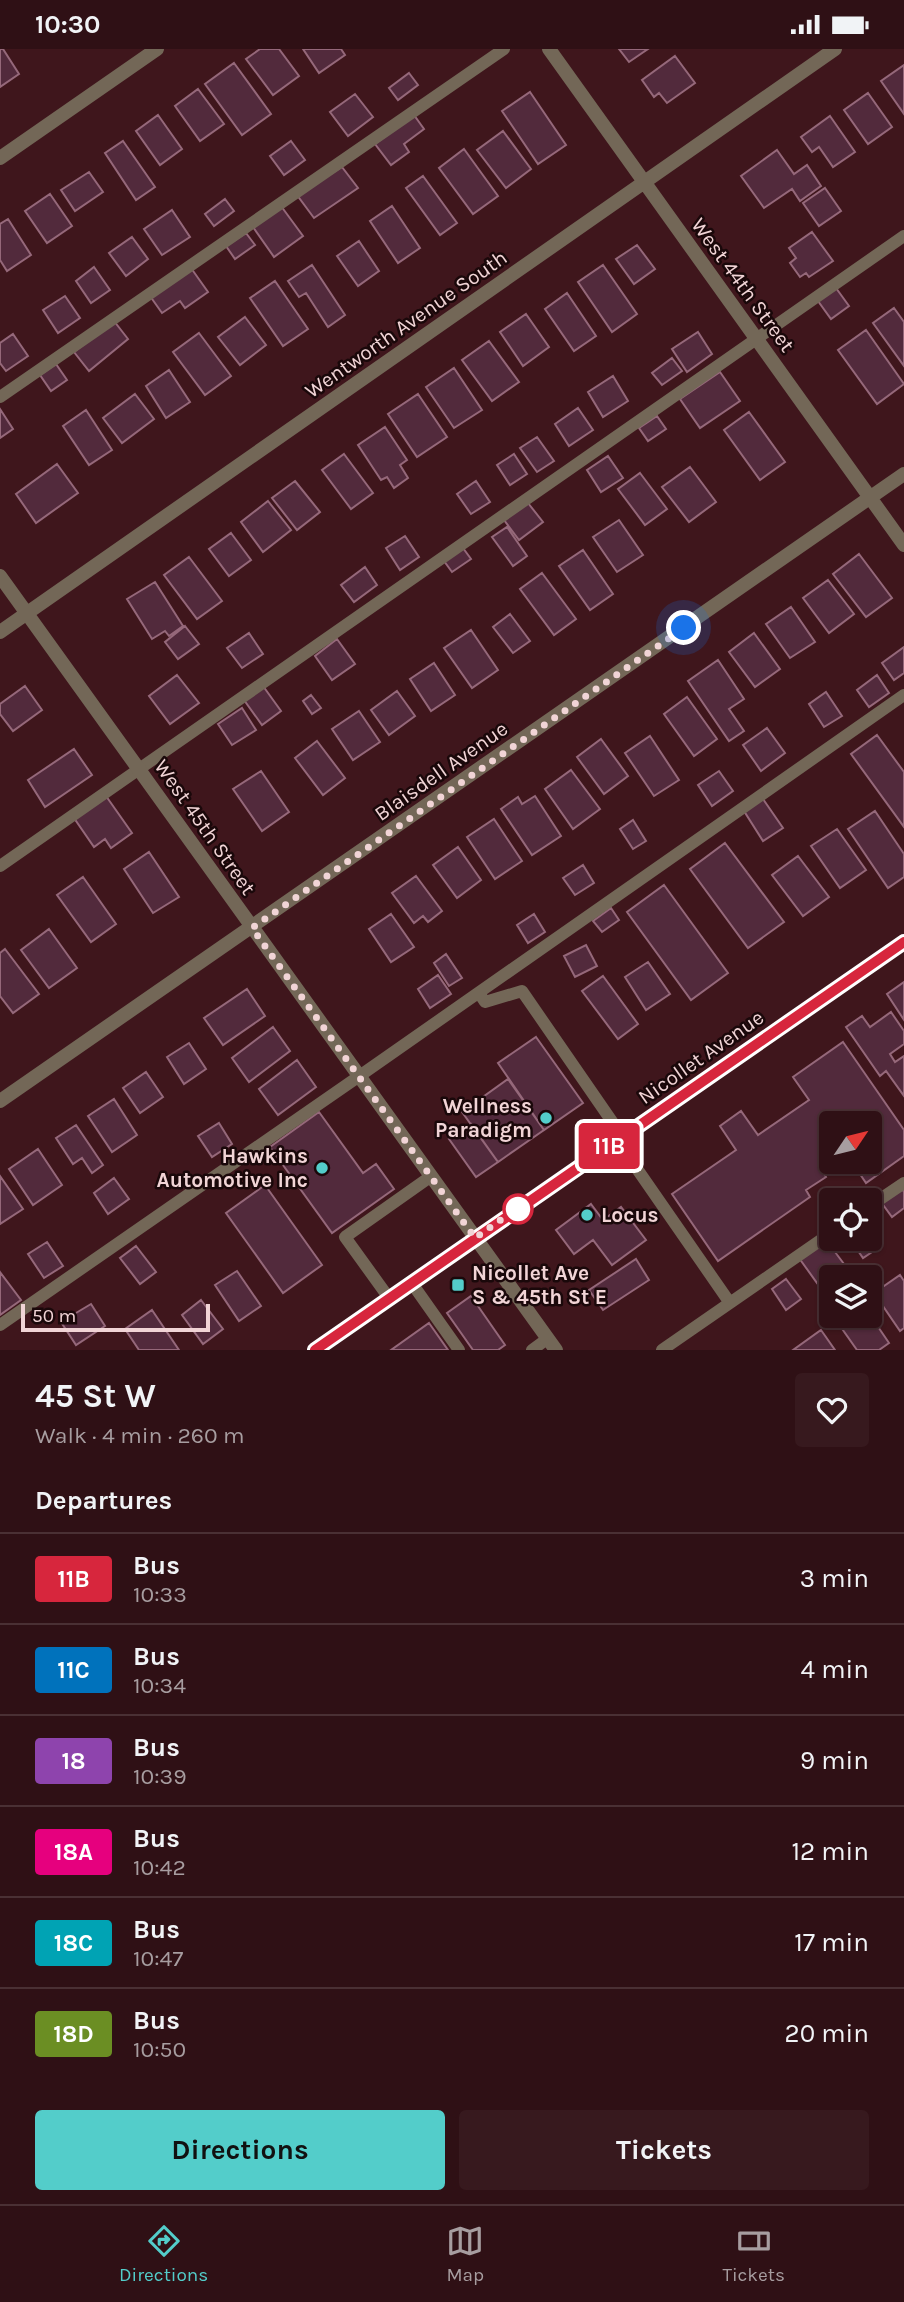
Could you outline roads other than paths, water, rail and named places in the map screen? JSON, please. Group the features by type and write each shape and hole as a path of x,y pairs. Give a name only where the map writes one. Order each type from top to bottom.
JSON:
{"main road":[{"name":"Nicollet Avenue","path":"315,1350 904,942"}],"street":[{"path":"0,158 157,49"},
{"name":"West 44th Street","path":"549,49 904,545"},
{"name":"Wentworth Avenue South","path":"0,632 835,49"},
{"name":"Blaisdell Avenue","path":"0,1101 904,474"},
{"name":"West 45th Street","path":"0,576 552,1344"}],"lane":[{"path":"0,397 504,49"},
{"path":"0,866 904,236"},
{"path":"0,1325 904,695"},
{"path":"479,993 485,1002 522,991 730,1303"},
{"path":"389,1298 345,1237 430,1177"},
{"path":"882,1198 904,1183"},
{"path":"662,1350 819,1241"},
{"path":"411,1282 459,1350"},
{"path":"532,1350 552,1344"}],"place":[{"name":"Wellness Paradigm","path":"546,1118"},
{"name":"Hawkins Automotive Inc","path":"322,1168"},
{"name":"Locus","path":"587,1215"},
{"name":"Nicollet Ave S & 45th St E","path":"458,1285"}]}
